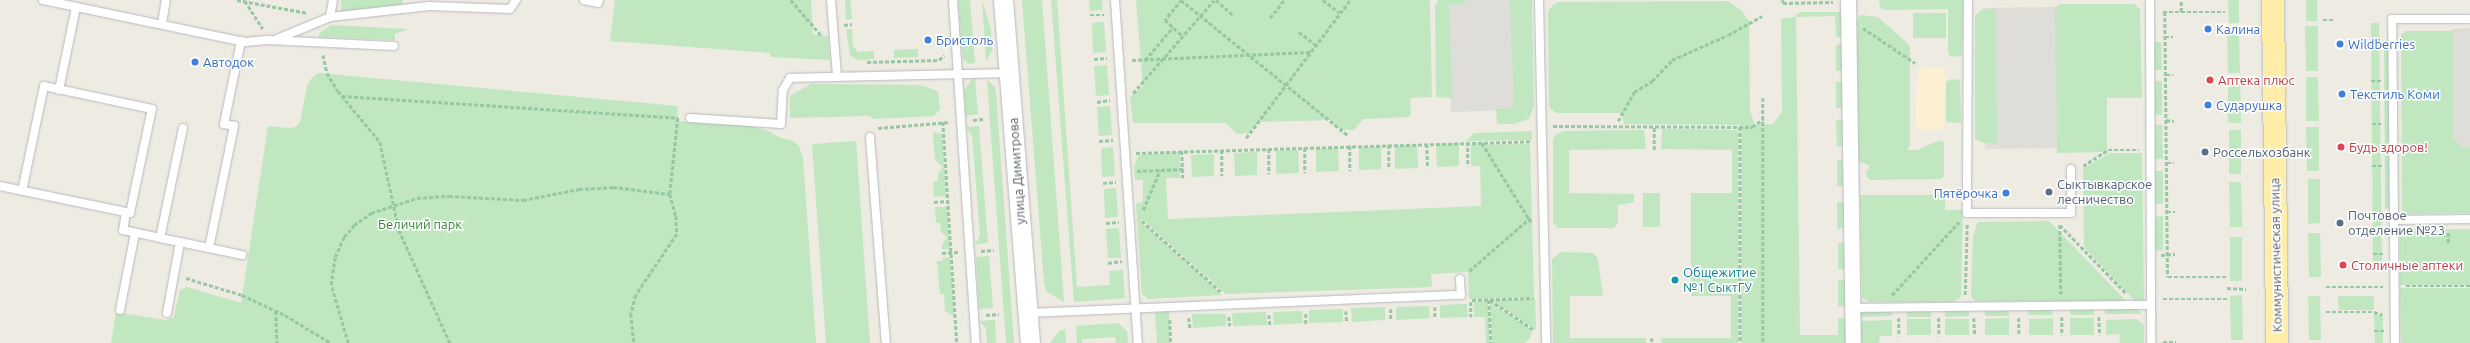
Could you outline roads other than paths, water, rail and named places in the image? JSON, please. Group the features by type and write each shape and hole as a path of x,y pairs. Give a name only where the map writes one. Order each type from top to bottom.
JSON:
{"main road":[{"name":"Коммунистическая улица","path":"2274,0 2277,343"}],"street":[{"name":"улица Димитрова","path":"1003,0 1030,343"},
{"path":"1848,0 1853,343"}],"lane":[{"path":"42,0 241,41 271,40 394,46"},
{"path":"162,24 166,0"},
{"path":"330,17 333,0"},
{"path":"271,40 330,17 429,6 476,3 510,9 516,0"},
{"path":"585,2 598,3 599,0"},
{"path":"831,0 833,49 837,77"},
{"path":"953,0 976,343"},
{"path":"1115,0 1116,60 1126,153 1138,343"},
{"path":"1539,0 1546,343"},
{"path":"1968,0 1967,213 2071,213 2071,169"},
{"path":"2150,0 2151,343"},
{"path":"59,90 76,7"},
{"path":"2394,343 2392,19 2470,19"},
{"path":"209,248 234,126 224,124 241,41"},
{"path":"690,118 781,124 783,90 790,78 1009,72"},
{"path":"0,186 22,191 130,213 152,109 44,86 22,191"},
{"path":"160,238 183,128"},
{"path":"874,136 886,343"},
{"path":"126,212 122,230 242,255"},
{"path":"2393,220 2470,219"},
{"path":"120,310 135,233"},
{"path":"166,313 180,242"},
{"path":"1028,313 1461,295 1460,279"},
{"path":"1852,308 2099,306 2137,305 2151,302"}],"place":[{"name":"Калина","path":"2208,29"},
{"name":"Бристоль","path":"928,40"},
{"name":"Wildberries","path":"2340,44"},
{"name":"Автодок","path":"195,62"},
{"name":"Аптека плюс","path":"2210,80"},
{"name":"Текстиль Коми","path":"2342,94"},
{"name":"Сударушка","path":"2208,105"},
{"name":"Будь здоров!","path":"2341,147"},
{"name":"Россельхозбанк","path":"2205,152"},
{"name":"Сыктывкарское лесничество","path":"2049,192"},
{"name":"Пятёрочка","path":"2006,193"},
{"name":"Почтовое отделение №23","path":"2340,223"},
{"name":"Столичные аптеки","path":"2343,265"},
{"name":"Общежитие №1 СыктГУ","path":"1675,280"}],"park label":[{"name":"Беличий парк","path":"420,224"}]}
